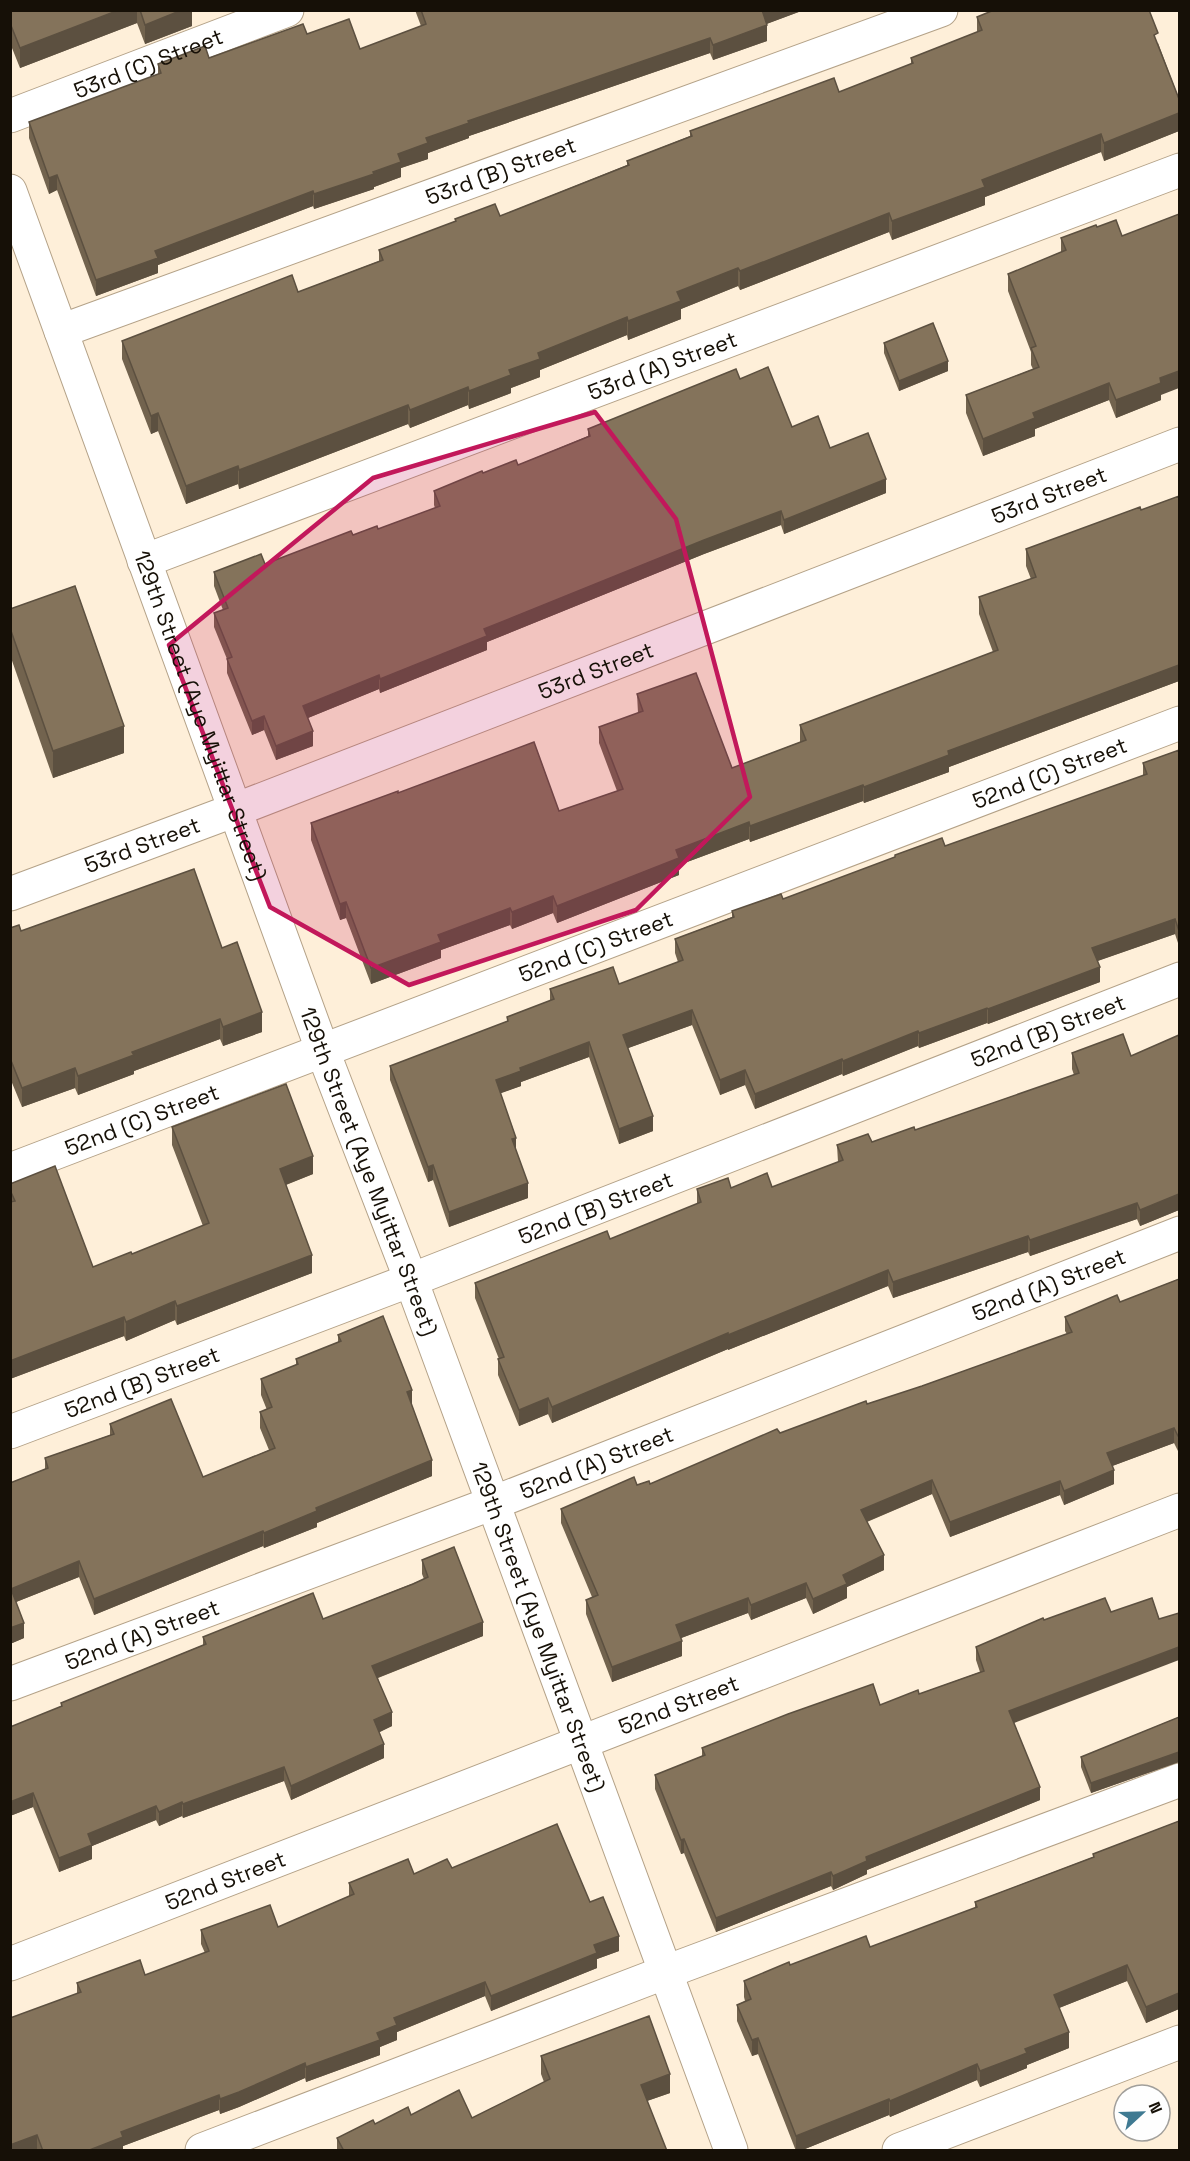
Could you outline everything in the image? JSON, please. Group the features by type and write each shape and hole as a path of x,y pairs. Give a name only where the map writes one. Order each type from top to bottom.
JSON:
{"street":[{"name":"53rd (C) Street","path":"10,116 287,10"},
{"name":"53rd (B) Street","path":"61,331 941,10"},
{"name":"53rd (A) Street","path":"144,561 1179,170"},
{"name":"129th Street (Aye Myittar Street)","path":"10,191 322,1049 411,1280 731,2151"},
{"name":"53rd Street","path":"10,894 235,810 1179,444"},
{"name":"52nd (C) Street","path":"10,1170 1179,723"},
{"name":"52nd (B) Street","path":"10,1432 411,1280 1179,979"},
{"name":"52nd (A) Street","path":"10,1684 493,1503 1179,1233"},
{"name":"52nd Street","path":"10,1964 1179,1510"},
{"path":"202,2151 666,1972 1179,1780"},
{"path":"899,2151 1179,2042"}],"highlighted area":[{"path":"595,412 676,519 750,797 636,910 409,985 270,907 169,645 373,478"}],"building":[{"path":"10,10 119,10 20,48 10,23"},
{"path":"140,10 182,10 145,25"},
{"path":"421,10 762,10 767,25 713,45 710,38 468,121 469,123 426,138 428,143 398,154 401,162 373,172 374,174 314,194 313,191 155,251 158,258 96,280 57,175 49,178 29,122 161,73 158,64 205,46 209,58 303,24 307,34 349,19 360,49 426,24"},
{"path":"994,10 1149,10 1158,33 1154,35 1179,99 1179,113 1104,143 1101,134 982,180 985,187 892,221 889,213 740,271 738,268 677,292 681,301 628,321 627,317 538,353 540,359 509,370 511,375 469,391 468,387 410,410 408,405 239,470 238,466 186,486 158,413 151,416 122,341 292,275 298,292 383,260 379,250 456,221 455,219 495,204 500,216 629,165 627,161 692,136 690,131 834,78 839,92 913,63 911,58 982,30 977,17"},
{"path":"1179,214 1179,371 1160,378 1161,383 1116,400 1109,383 1033,413 1035,418 983,439 966,395 1039,367 1031,348 1036,346 1008,274 1066,250 1061,238 1096,225 1097,227 1116,220 1122,236"},
{"path":"933,323 948,361 899,381 884,343"},
{"path":"768,367 792,427 818,416 830,448 868,433 886,479 784,520 781,511 704,540 484,629 487,636 380,679 379,675 303,706 313,731 276,746 264,716 252,721 227,659 232,657 214,613 228,608 214,572 261,554 265,564 351,531 353,535 377,526 378,529 440,506 434,491 482,471 483,473 516,460 518,465 590,436 588,429 736,369 740,379"},
{"path":"1179,496 1179,665 948,751 949,755 864,787 863,785 750,826 749,822 676,850 679,858 557,906 553,896 512,912 510,908 438,935 441,942 371,968 346,902 340,904 311,823 534,742 559,811 623,789 599,727 643,711 637,694 696,673 732,768 806,740 800,725 998,650 979,597 1036,577 1026,549 1140,507 1141,510"},
{"path":"75,586 124,726 53,751 10,628 10,609"},
{"path":"1179,750 1179,931 1175,919 1092,948 1100,967 988,1009 919,1033 918,1031 755,1094 745,1070 720,1080 692,1010 623,1035 653,1116 619,1129 589,1042 520,1068 521,1071 496,1080 516,1138 512,1139 528,1183 449,1212 433,1165 428,1167 390,1066 508,1021 507,1017 554,999 550,989 613,967 619,984 683,960 675,939 734,917 732,911 781,894 783,899 942,838 945,846 1147,774 1143,763"},
{"path":"194,869 222,948 237,942 262,1012 223,1027 220,1019 132,1052 134,1055 78,1076 75,1068 22,1088 10,1058 10,928 19,925 21,931"},
{"path":"1123,1034 1131,1056 1179,1035 1179,1194 1140,1210 1137,1203 1030,1240 1028,1236 893,1282 888,1270 728,1335 728,1333 552,1407 548,1398 519,1410 498,1359 504,1357 475,1283 607,1231 610,1239 701,1202 697,1189 728,1178 731,1188 767,1173 772,1187 843,1160 837,1145 868,1134 872,1142 914,1127 915,1130 1079,1073 1072,1053"},
{"path":"286,1084 313,1156 280,1169 312,1255 177,1306 175,1301 126,1322 124,1317 10,1361 10,1202 15,1201 10,1184 55,1166 93,1267 131,1252 132,1254 209,1223 172,1127"},
{"path":"1179,1279 1179,1436 1174,1428 1107,1453 1114,1470 1064,1491 1060,1481 950,1522 932,1480 861,1510 884,1555 843,1575 847,1584 813,1599 806,1583 751,1605 748,1598 676,1625 682,1641 612,1667 586,1600 598,1595 561,1509 634,1477 637,1485 649,1481 650,1484 777,1429 780,1433 866,1401 867,1404 922,1386 1072,1332 1065,1317 1117,1295 1120,1302"},
{"path":"383,1316 412,1390 407,1392 432,1460 316,1508 317,1511 264,1533 263,1531 94,1599 79,1561 11,1589 24,1623 10,1628 10,1483 48,1468 45,1458 114,1434 110,1424 171,1399 203,1477 275,1448 260,1412 272,1407 261,1379 298,1364 296,1359 341,1341 338,1335"},
{"path":"454,1547 483,1622 372,1666 392,1712 374,1720 384,1744 291,1786 284,1767 159,1812 156,1806 88,1834 92,1845 59,1858 33,1793 10,1802 10,1727 62,1706 61,1703 206,1644 203,1637 313,1593 323,1619 413,1584 428,1577 422,1560"},
{"path":"1105,1598 1111,1612 1152,1598 1159,1619 1179,1613 1179,1647 1009,1711 1040,1787 866,1857 867,1861 833,1876 831,1872 716,1918 655,1775 705,1755 702,1748 873,1684 880,1705 918,1690 919,1694 984,1671 976,1647 1043,1618 1044,1620"},
{"path":"1179,1717 1179,1752 1091,1783 1081,1757"},
{"path":"1179,1821 1179,1993 1146,2007 1127,1965 1054,1995 1069,2032 1025,2049 1027,2053 980,2071 977,2064 890,2101 889,2099 796,2136 758,2038 752,2040 737,2005 751,1999 744,1981 789,1962 790,1965 866,1936 870,1947 977,1907 975,1902 1094,1857 1093,1854"},
{"path":"557,1824 590,1902 603,1897 619,1936 594,1945 597,1953 491,1996 485,1982 394,2018 397,2025 377,2033 380,2040 306,2067 305,2063 239,2092 220,2099 219,2095 121,2132 123,2137 87,2151 43,2151 37,2135 10,2145 10,2018 81,1992 77,1983 140,1960 145,1975 209,1951 201,1930 270,1905 278,1927 354,1894 349,1883 408,1859 414,1874 447,1859 452,1868"},
{"path":"649,2016 670,2074 641,2085 667,2151 344,2151 337,2138 373,2120 375,2124 408,2107 411,2115 459,2090 472,2118 550,2079 541,2056"}]}
